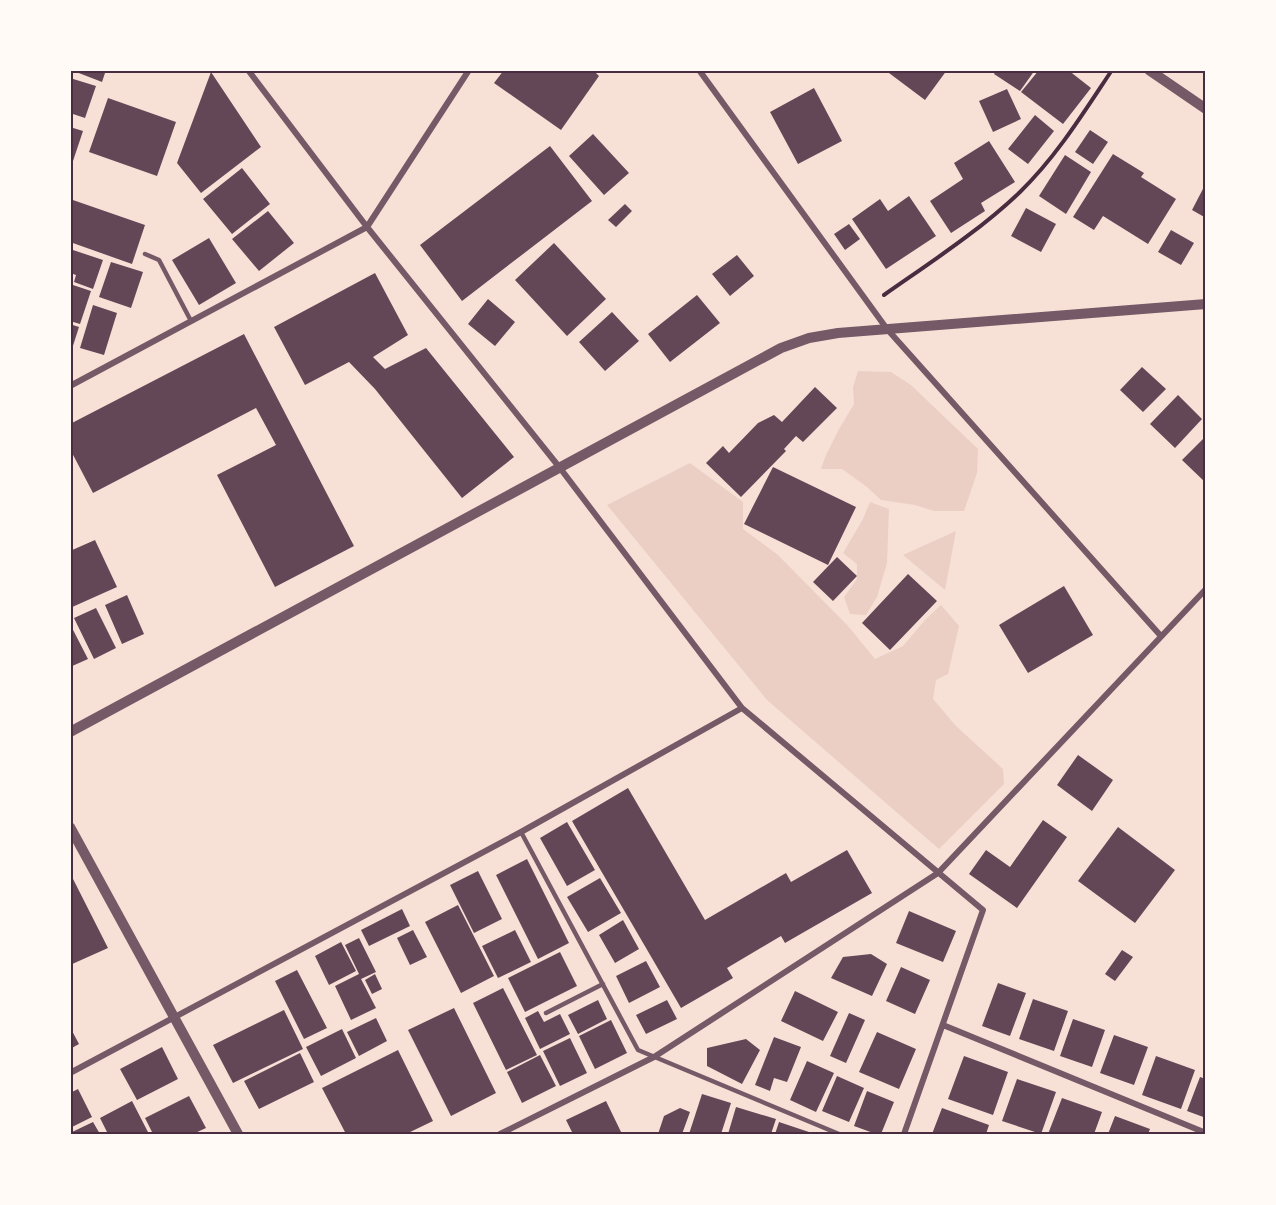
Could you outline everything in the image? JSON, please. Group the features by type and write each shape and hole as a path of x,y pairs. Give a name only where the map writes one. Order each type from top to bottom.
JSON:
{"street":[{"path":"248,70 367,227 560,468 742,708 983,910 904,1134"},
{"path":"70,386 367,227 469,70"},
{"path":"699,70 887,329 1160,635"},
{"path":"1149,70 1206,109"},
{"path":"70,732 781,348 809,338 838,333 1206,304"},
{"path":"500,1134 654,1057 938,873 1160,635 1206,589"},
{"path":"70,1073 521,832 742,708"},
{"path":"70,827 238,1134"},
{"path":"943,1025 1206,1133"}],"lane":[{"path":"144,254 159,260 191,321"},
{"path":"521,832 638,1050 839,1134"},
{"path":"546,1013 603,984"}],"path":[{"path":"869,306 976,231 1021,190 1059,147 1112,70"}],"shaded area":[{"path":"858,371 891,372 911,385 978,449 977,473 964,511 934,511 915,505 881,500 842,469 821,469 839,429 854,404 853,387"},
{"path":"690,463 743,502 743,529 778,555 848,626 875,659 903,646 941,605 959,626 948,674 936,680 933,699 956,726 1003,769 1004,784 939,849 767,700 607,505"},
{"path":"870,502 889,509 887,563 877,597 866,615 850,614 844,597 857,579 857,564 843,553"},
{"path":"956,531 945,590 903,555"}],"building":[{"path":"71,70 106,70 102,82"},
{"path":"504,70 593,70 599,76 561,130 494,83"},
{"path":"885,70 947,70 925,100"},
{"path":"996,70 1035,70 1020,91 994,74"},
{"path":"1039,70 1068,70 1091,88 1063,124 1021,92"},
{"path":"211,72 261,147 201,193 177,163"},
{"path":"70,78 96,86 85,118 70,113"},
{"path":"814,88 842,141 798,164 770,112"},
{"path":"1007,89 1021,119 993,132 979,101"},
{"path":"108,98 176,122 157,176 89,152"},
{"path":"1035,115 1054,131 1028,164 1008,149"},
{"path":"70,127 83,131 71,167 70,166"},
{"path":"1090,130 1108,142 1093,164 1075,152"},
{"path":"593,134 629,173 604,195 569,156"},
{"path":"989,141 1015,182 981,203 985,211 951,233 930,201 963,179 954,163"},
{"path":"550,146 592,201 462,301 420,245"},
{"path":"1113,154 1144,173 1141,177 1176,199 1148,244 1103,216 1094,230 1073,217"},
{"path":"1065,155 1091,172 1066,214 1039,196"},
{"path":"242,168 270,204 232,234 203,199"},
{"path":"1206,183 1206,218 1192,210"},
{"path":"909,196 936,236 886,269 852,219 880,199 888,211"},
{"path":"70,199 145,225 132,264 70,242"},
{"path":"625,204 632,211 616,227 608,220"},
{"path":"1026,208 1056,224 1041,252 1011,236"},
{"path":"268,211 294,243 259,271 232,239"},
{"path":"849,224 860,239 845,250 834,234"},
{"path":"1171,230 1194,243 1181,265 1158,252"},
{"path":"209,238 236,283 199,305 172,260"},
{"path":"554,243 606,299 567,336 515,280"},
{"path":"70,249 103,260 93,289 74,282 76,275 70,273"},
{"path":"737,255 754,276 730,296 712,274"},
{"path":"111,262 143,272 131,308 99,297"},
{"path":"375,273 408,335 373,357 385,369 426,348 514,457 462,498 375,389 349,362 305,385 274,327"},
{"path":"70,284 91,291 80,324 70,321"},
{"path":"697,295 720,323 670,362 648,334"},
{"path":"488,299 515,322 495,346 468,324"},
{"path":"93,305 117,313 104,355 80,348"},
{"path":"612,312 639,341 605,371 579,342"},
{"path":"70,324 79,327 71,352 70,352"},
{"path":"244,334 354,546 275,587 217,475 276,445 256,408 93,493 70,449 70,424"},
{"path":"1142,367 1166,389 1143,412 1120,390"},
{"path":"815,387 837,408 803,442 796,436 784,449 786,451 741,497 706,463 723,446 729,453 758,423 774,415 782,422"},
{"path":"1178,395 1202,419 1175,448 1150,424"},
{"path":"1206,436 1206,483 1182,460"},
{"path":"773,467 856,507 828,565 744,524"},
{"path":"95,540 117,587 70,608 70,551"},
{"path":"837,557 857,576 833,601 813,582"},
{"path":"908,574 937,601 890,650 862,623"},
{"path":"1064,586 1093,635 1028,673 999,625"},
{"path":"127,595 144,634 122,644 105,605"},
{"path":"96,608 116,648 94,659 74,618"},
{"path":"70,624 88,659 70,667"},
{"path":"1078,755 1113,780 1092,811 1057,785"},
{"path":"628,788 705,920 786,873 791,882 847,850 872,893 785,943 781,936 727,968 733,978 681,1008 572,821"},
{"path":"1043,820 1067,837 1017,908 969,874 986,850 1010,867"},
{"path":"567,822 595,870 567,886 540,838"},
{"path":"1118,827 1175,870 1135,923 1078,881"},
{"path":"527,859 569,943 538,959 496,875"},
{"path":"478,871 502,919 474,933 450,885"},
{"path":"70,873 108,948 70,965"},
{"path":"600,878 621,913 588,932 567,897"},
{"path":"458,905 494,976 461,993 425,922"},
{"path":"402,909 410,926 369,946 361,930"},
{"path":"909,911 956,931 943,962 896,943"},
{"path":"623,920 639,949 615,963 599,935"},
{"path":"413,930 427,957 410,965 397,938"},
{"path":"515,930 531,962 498,978 482,946"},
{"path":"359,938 376,972 361,979 376,1008 351,1020 335,986 359,974 345,945"},
{"path":"341,942 356,971 329,985 315,956"},
{"path":"1122,950 1133,957 1115,981 1105,974"},
{"path":"560,952 577,986 525,1012 508,978"},
{"path":"871,954 887,964 872,996 831,978 843,957"},
{"path":"646,961 660,987 629,1003 616,976"},
{"path":"901,967 930,980 915,1014 886,1001"},
{"path":"297,970 327,1028 304,1039 275,981"},
{"path":"375,974 382,989 372,994 365,980"},
{"path":"998,983 1026,993 1010,1036 982,1026"},
{"path":"503,988 537,1055 506,1070 473,1003"},
{"path":"795,991 838,1012 823,1041 781,1021"},
{"path":"1033,999 1068,1011 1054,1051 1019,1039"},
{"path":"598,1000 607,1019 578,1034 568,1015"},
{"path":"667,1000 677,1019 646,1034 636,1015"},
{"path":"454,1008 496,1093 451,1116 408,1030"},
{"path":"284,1010 303,1049 233,1083 213,1045"},
{"path":"538,1011 544,1022 560,1014 570,1034 540,1049 525,1018"},
{"path":"849,1013 865,1020 846,1063 830,1056"},
{"path":"376,1018 387,1041 359,1056 347,1032"},
{"path":"1073,1019 1105,1030 1092,1067 1060,1056"},
{"path":"611,1020 627,1053 595,1069 579,1036"},
{"path":"70,1027 79,1044 70,1049"},
{"path":"342,1029 356,1058 321,1076 306,1047"},
{"path":"877,1032 916,1049 899,1089 859,1072"},
{"path":"1114,1035 1148,1047 1134,1085 1100,1073"},
{"path":"774,1037 801,1047 787,1082 774,1078 770,1091 755,1085"},
{"path":"570,1038 587,1073 560,1086 543,1051"},
{"path":"746,1039 760,1050 742,1084 707,1066 707,1048"},
{"path":"162,1047 178,1079 137,1100 120,1069"},
{"path":"398,1050 433,1121 406,1134 346,1134 322,1088"},
{"path":"300,1053 314,1082 259,1109 244,1081"},
{"path":"540,1055 556,1086 522,1103 507,1072"},
{"path":"964,1056 1008,1072 993,1115 948,1099"},
{"path":"1156,1056 1195,1070 1181,1109 1142,1095"},
{"path":"807,1061 834,1073 816,1112 790,1100"},
{"path":"837,1076 864,1088 849,1122 822,1111"},
{"path":"1200,1077 1206,1079 1206,1118 1187,1111"},
{"path":"1017,1079 1056,1092 1041,1134 1002,1121"},
{"path":"78,1089 92,1117 70,1128 70,1093"},
{"path":"867,1091 894,1102 881,1134 854,1126"},
{"path":"702,1094 731,1103 721,1134 689,1134"},
{"path":"189,1096 206,1128 193,1134 153,1134 145,1118"},
{"path":"1062,1098 1102,1112 1094,1134 1048,1134"},
{"path":"132,1101 149,1134 108,1134 100,1118"},
{"path":"606,1101 622,1134 573,1134 566,1120"},
{"path":"736,1107 776,1119 771,1134 728,1134"},
{"path":"680,1108 690,1112 682,1134 658,1134 664,1116"},
{"path":"942,1108 989,1125 986,1134 932,1134"},
{"path":"1115,1116 1150,1129 1148,1134 1108,1134"},
{"path":"93,1122 100,1134 70,1134 70,1133"},
{"path":"779,1122 815,1134 775,1134"}]}
